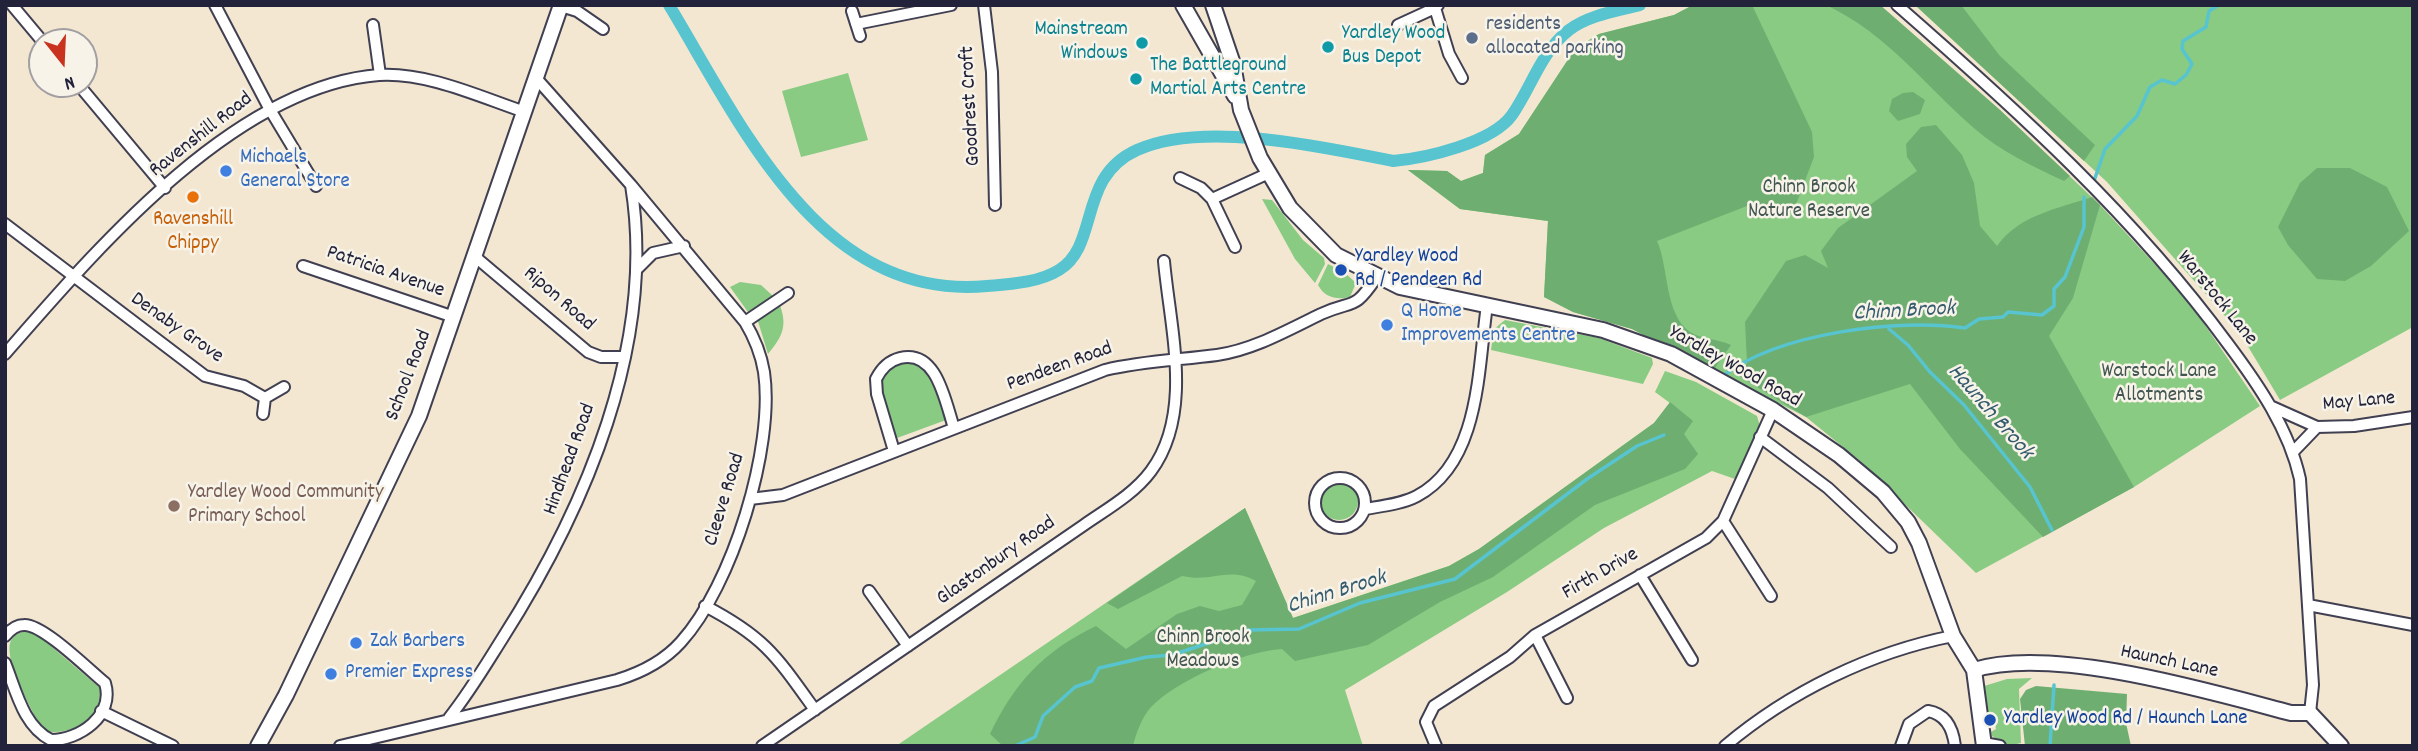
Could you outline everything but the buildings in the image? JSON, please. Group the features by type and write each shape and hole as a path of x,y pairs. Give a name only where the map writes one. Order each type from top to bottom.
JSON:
{"street":[{"path":"12,5 31,28"},
{"path":"215,5 269,108 316,186"},
{"path":"856,24 951,5"},
{"name":"Goodrest Croft","path":"984,5 992,72 995,205"},
{"name":"Yardley Wood Road","path":"1183,5 1240,107 1258,155 1290,208 1336,255 1376,278 1431,296 1487,304 1603,330 1671,354 1773,410 1839,455 1897,506 1920,543 1953,636 1973,670 1984,744"},
{"name":"Yardley Wood Road","path":"1213,5 1233,64 1240,107"},
{"name":"Warstock Lane","path":"1897,5 2008,103 2089,183 2187,290 2243,363 2270,406 2293,452 2300,479 2313,685 2310,713"},
{"path":"561,6 577,11 603,29"},
{"name":"School Road","path":"258,746 286,695 401,455 454,317 522,111 561,6"},
{"path":"1398,25 1437,6 1449,54 1462,78"},
{"path":"852,11 860,36"},
{"path":"1198,32 1220,23"},
{"path":"373,25 380,75"},
{"name":"Ravenshill Road","path":"5,355 72,277 165,188 269,108 320,85 380,75 423,80 522,111"},
{"name":"Cleeve Road","path":"340,746 631,676 653,665 681,642 705,606 730,556 750,499 762,444 765,397 762,362 746,322 684,246 536,78"},
{"path":"90,98 165,188"},
{"path":"1212,199 1269,173"},
{"path":"1180,178 1201,188 1212,199 1236,247"},
{"name":"Hindhead Road","path":"449,718 543,575 564,535 595,458 624,357 638,268 638,226 631,185"},
{"name":"Denaby Grove","path":"5,224 205,376 244,386 265,398"},
{"path":"638,268 653,253 684,246"},
{"name":"Ripon Road","path":"473,256 588,352 601,357 624,357"},
{"name":"Glastonbury Road","path":"762,746 1084,526 1132,491 1150,473 1166,444 1176,399 1164,261"},
{"name":"Patricia Avenue","path":"303,266 454,317"},
{"name":"Pendeen Road","path":"750,499 783,495 1105,370 1174,358 1218,355 1277,336 1327,311 1355,304 1362,299 1376,278"},
{"path":"746,322 788,293"},
{"path":"1365,509 1363,492 1352,480 1334,478 1320,487 1316,494 1319,518 1332,527 1349,527 1356,523 1365,509 1416,497 1436,483 1454,458 1470,424 1487,304"},
{"path":"894,451 876,379 894,359 908,356 919,358 928,364 937,378 954,428"},
{"path":"263,414 265,398 284,387"},
{"name":"May Lane","path":"2270,406 2317,427 2354,426 2413,417"},
{"name":"Firth Drive","path":"1436,746 1426,722 1434,706 1510,657 1535,635 1706,538 1723,522 1773,410"},
{"path":"2293,452 2317,427"},
{"path":"1760,437 1828,488 1891,547"},
{"path":"1723,522 1770,596"},
{"path":"1640,575 1692,660"},
{"path":"869,592 908,646"},
{"path":"2308,605 2413,625"},
{"path":"705,606 741,624 773,651 815,710"},
{"path":"5,636 15,627 24,625 40,630 105,683 107,700 102,711 82,733 63,743 51,740 34,728 5,663"},
{"path":"1535,635 1567,698"},
{"path":"1726,746 1775,710 1838,675 1892,653 1953,636"},
{"name":"Haunch Lane","path":"1973,670 1996,664 2026,663 2108,671 2291,713 2310,713"},
{"path":"102,711 173,746"},
{"path":"1901,746 1909,724 1928,711 1938,713 1946,719 1955,746"},
{"path":"2310,713 2341,746"},
{"path":"1984,744 2000,746"}],"green space":[{"name":"Chinn Brook Nature Reserve","path":"1693,5 1880,5 2000,110 2100,205 2188,300 2260,406 2134,487 1976,573 1859,460 1806,417 1632,329 1573,312 1544,297 1548,221 1460,209 1408,170 1447,171 1461,181 1483,173 1485,155 1519,134 1575,49 1599,34 1674,15"},
{"path":"1693,5 1752,5 1812,132 1814,157 1797,202 1784,212 1752,204 1657,241 1671,302 1682,324 1694,334 1731,345 1713,371 1632,329 1573,312 1544,297 1548,221 1460,209 1408,170 1447,171 1461,181 1483,173 1485,155 1519,134 1575,49 1599,34 1674,15"},
{"path":"1826,5 1880,5 2000,110 2070,176 2064,181 1995,144 1957,113 1887,46 1848,17"},
{"path":"1915,5 2413,5 2413,327 2280,400 2240,333 2107,182"},
{"path":"1915,5 1961,5 2000,56 2095,145 2084,161"},
{"path":"848,73 868,140 801,157 782,91"},
{"path":"1913,92 1925,100 1920,114 1898,121 1889,111 1892,99 1903,93"},
{"path":"1936,125 1962,155 1974,183 1980,226 1997,246 2016,227 2040,214 2092,197 2100,205 2073,298 2049,336 2134,487 2043,537 1960,449 1910,384 1806,417 1739,376 1747,363 1745,322 1786,261 1805,255 1828,268 1821,251 1838,228 1917,171 1907,157 1906,144 1921,127"},
{"path":"2317,168 2350,168 2387,187 2409,231 2371,266 2345,281 2317,279 2288,245 2278,227 2300,183"},
{"path":"1262,199 1272,200 1303,240 1324,258 1325,264 1315,283 1295,259"},
{"path":"1328,264 1344,272 1356,283 1350,297 1332,297 1324,293 1318,285"},
{"path":"740,282 761,285 773,296 748,312 730,287"},
{"path":"779,303 783,318 782,330 768,354 757,318"},
{"path":"1505,320 1599,338 1652,358 1653,364 1643,384 1491,350 1494,329"},
{"path":"918,360 935,383 946,420 897,438 881,398 882,380 895,361"},
{"name":"Chinn Brook Meadows","path":"1665,371 1696,382 1757,416 1760,426 1735,479 1712,471 1604,528 1507,592 1345,690 1363,746 896,746 1245,508 1293,618 1449,566 1479,549 1654,423 1670,403 1655,392"},
{"path":"1670,402 1693,421 1684,434 1698,454 1685,469 1595,505 1493,577 1440,602 1368,645 1295,661 1282,649 1267,651 1212,669 1177,687 1151,707 1140,725 1133,746 1003,746 990,734 1010,699 1033,670 1061,646 1096,626 1126,649 1177,614 1200,606 1219,611 1242,605 1256,581 1237,575 1203,578 1182,576 1118,609 1107,603 1245,508 1293,618 1449,566 1479,549 1654,423"},
{"path":"1339,482 1352,488 1358,501 1352,514 1339,520 1326,514 1320,501 1326,488"},
{"path":"32,630 100,688 96,709 83,724 64,731 43,731 26,699 11,658 12,639 20,633"},
{"path":"2032,678 2019,689 2021,743 2008,746 1992,736 1991,732 1996,729 1994,718 1987,717 1981,687 2007,679"},
{"path":"2036,686 2127,694 2126,723 2131,746 2025,746 2020,699 2026,690"}],"waterway":[{"path":"669,5 757,150 792,196 832,235 877,266 928,283 987,286 1042,278 1059,270 1072,259 1105,177 1118,162 1137,150 1164,141 1229,137 1299,143 1393,161 1440,153 1490,134 1502,125 1512,115 1551,48 1569,30 1594,17 1640,5"},
{"name":"Chinn Brook","path":"2094,181 2105,149 2137,116 2150,87 2162,80 2175,84 2186,75 2192,64 2182,49 2183,41 2206,27 2209,11 2219,5"},
{"name":"Chinn Brook","path":"1723,376 1746,361 1775,349 1840,332 1907,325 1965,328 1979,319 2003,317 2008,312 2042,315 2054,306 2054,289 2065,277 2084,227 2084,197"},
{"name":"Haunch Brook","path":"1889,329 1908,345 1930,372 1964,405 2030,487 2052,530"},
{"name":"Chinn Brook","path":"1015,746 1035,737 1043,716 1075,687 1092,681 1099,668 1147,657 1172,655 1248,630 1299,629 1360,603 1455,579 1587,479 1637,446 1664,435"},
{"name":"Haunch Brook","path":"2050,746 2054,685"}],"place":[{"name":"residents allocated parking","path":"1472,38"},
{"name":"Mainstream Windows","path":"1142,43"},
{"name":"Yardley Wood Bus Depot","path":"1328,47"},
{"name":"The Battleground Martial Arts Centre","path":"1136,79"},
{"name":"Michaels General Store","path":"226,171"},
{"name":"Ravenshill Chippy","path":"193,197"},
{"name":"Yardley Wood Rd / Pendeen Rd","path":"1341,270"},
{"name":"Q Home Improvements Centre","path":"1387,325"},
{"name":"Yardley Wood Community Primary School","path":"174,506"},
{"name":"Zak Barbers","path":"356,643"},
{"name":"Premier Express","path":"331,674"},
{"name":"Yardley Wood Rd / Haunch Lane","path":"1990,720"}],"park label":[{"name":"Warstock Lane Allotments","path":"2159,385"}]}
